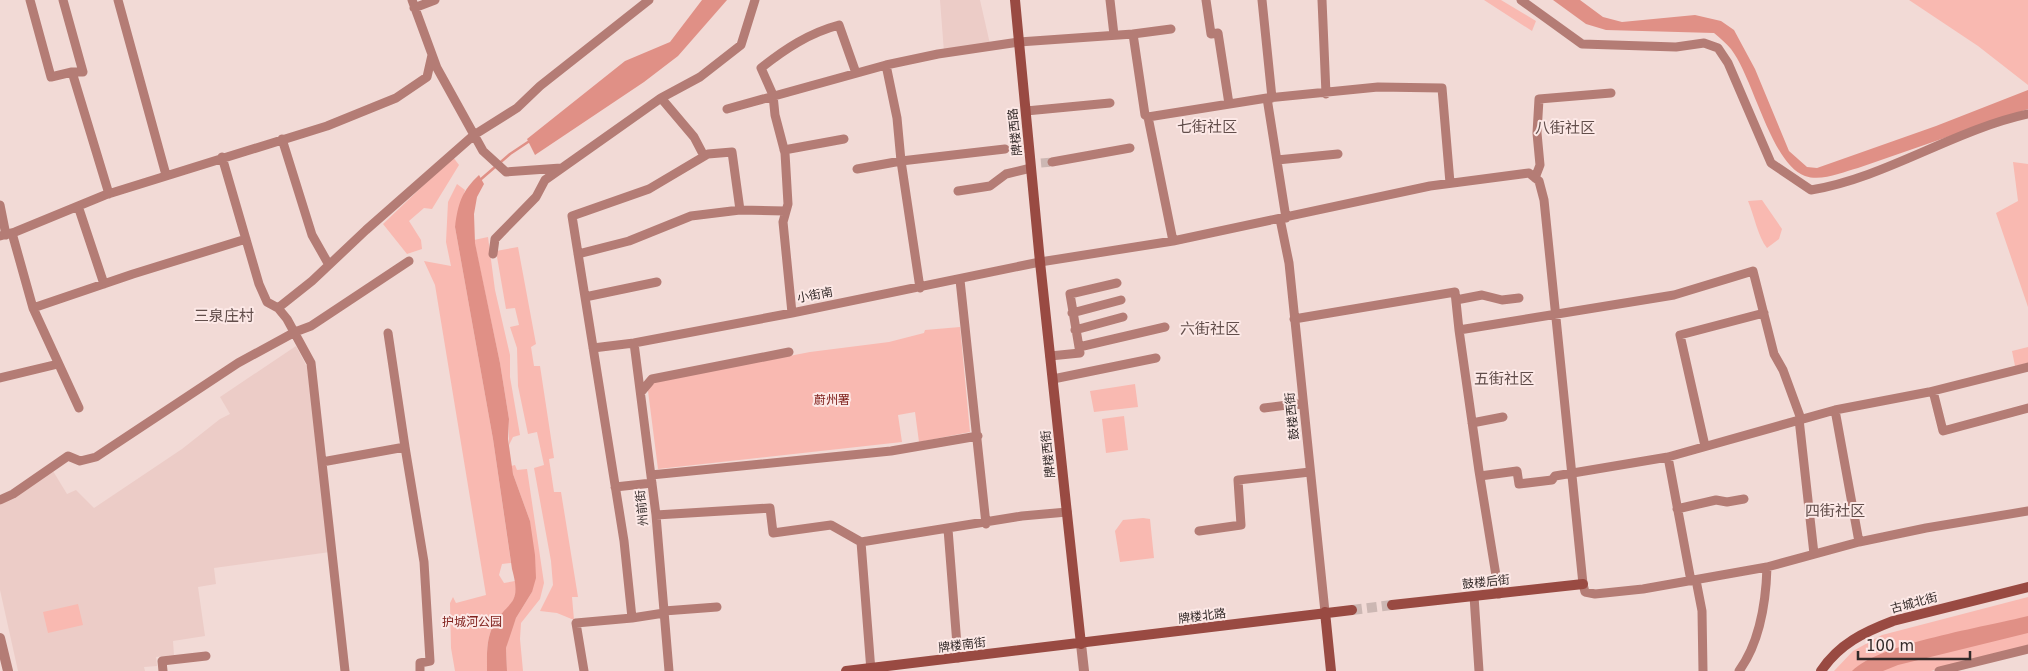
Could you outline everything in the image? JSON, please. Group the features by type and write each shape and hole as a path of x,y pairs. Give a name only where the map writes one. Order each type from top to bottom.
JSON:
{"main road":[{"name":"牌楼西路","path":"1015,0 1026,111 1034,165 1040,262"},
{"name":"牌楼西街","path":"1040,262 1081,644"},
{"name":"鼓楼后街","path":"1392,605 1583,584"},
{"name":"古城北街","path":"1822,671 1849,640 1872,629 1893,621 2028,587"},
{"path":"1331,671 1325,612 1352,610"},
{"name":"牌楼北路","path":"1081,644 1325,612"},
{"name":"牌楼南街","path":"846,671 871,670 1081,644"}],"street":[{"path":"30,0 51,77 72,72 83,72 63,0"},
{"path":"118,0 166,175"},
{"path":"435,0 413,4 432,55 483,151 489,154 506,172 561,168"},
{"path":"278,308 329,265 474,135 517,108 540,86 649,0"},
{"path":"493,254 495,239 536,197 545,180 661,98 700,77 741,45 755,0"},
{"path":"1110,0 1114,35"},
{"path":"1206,0 1211,34 1218,32 1229,104"},
{"name":"鼓楼西街","path":"1262,0 1270,98 1325,612"},
{"path":"1322,0 1326,94"},
{"path":"1521,0 1582,44 1676,48 1704,43 1718,48 1728,63 1771,163 1811,190 1839,186 1947,141 2028,114"},
{"path":"792,313 782,222 788,204 784,150 774,96 761,68 788,47 809,35 839,25 856,73"},
{"path":"727,109 788,94 886,65 1019,42 1133,34 1171,29"},
{"path":"1133,34 1145,115 1148,117 1172,241"},
{"path":"6,235 109,194 222,157 327,126 396,98 427,77 432,55"},
{"path":"886,65 898,118 901,161 920,288"},
{"path":"72,72 109,194"},
{"path":"1148,117 1270,98 1326,94 1378,87 1442,88 1450,183"},
{"path":"1610,93 1539,99 1537,133 1540,166 1535,178 1539,181 1544,200 1585,592 1595,594 1644,589 1767,567 1859,542 1926,528 2028,511"},
{"path":"661,98 694,137 704,156"},
{"path":"1026,111 1110,103"},
{"path":"282,139 312,235 329,265"},
{"path":"784,150 844,139"},
{"path":"1052,162 1130,148"},
{"path":"857,169 901,161 1005,149"},
{"path":"632,618 624,541 572,216 649,189 704,156 732,152 740,210"},
{"path":"1277,160 1338,154"},
{"path":"222,157 267,302 278,308 311,363 345,671"},
{"path":"958,191 990,186 1006,174 1034,165"},
{"name":"小街南","path":"593,348 634,343 792,313 960,280 1040,262 1172,241 1450,183 1529,172 1535,178"},
{"path":"0,205 6,235 33,308 79,408"},
{"path":"78,206 104,284"},
{"path":"578,254 629,241 691,216 740,210 785,211"},
{"path":"33,308 246,239"},
{"path":"0,500 13,494 68,456 80,461 96,457 238,363 294,332 311,326 409,260"},
{"path":"1459,330 1674,296 1753,271 1774,354 1783,370 1800,419 1814,554"},
{"path":"960,280 986,524"},
{"path":"585,297 657,282"},
{"path":"1050,356 1080,353 1070,294 1117,283"},
{"path":"1294,320 1455,292 1472,423 1499,594"},
{"path":"1456,300 1482,294 1502,300 1519,298"},
{"path":"1072,313 1121,300"},
{"path":"1705,446 1680,335 1764,313"},
{"path":"1075,330 1123,317"},
{"path":"1079,347 1165,327"},
{"path":"388,332 425,582 430,661 420,663 420,671"},
{"name":"州前街","path":"634,343 656,515 670,671"},
{"path":"641,392 652,379 789,352"},
{"path":"1053,379 1156,358"},
{"path":"0,378 58,364"},
{"path":"1480,476 1517,471 1519,484 1552,480 1555,476 1668,457 1835,410 1933,391 2028,367"},
{"path":"1933,391 1943,431 2028,408"},
{"path":"1264,408 1303,403"},
{"path":"1835,410 1859,542"},
{"path":"1472,423 1503,417"},
{"path":"615,487 652,479 891,451 978,436"},
{"path":"322,462 405,447"},
{"path":"1668,457 1677,509 1702,610 1703,671"},
{"path":"1199,531 1242,525 1238,480 1310,472"},
{"path":"1677,509 1716,500 1727,502 1744,499"},
{"path":"656,515 770,508 772,533 831,525 861,542 986,524 1022,516 1067,512"},
{"path":"948,529 958,658"},
{"path":"861,542 871,670"},
{"path":"1739,671 1747,660 1764,609 1767,567"},
{"path":"1474,596 1478,671"},
{"path":"584,671 576,623 632,618 717,606"},
{"path":"0,638 8,671"},
{"path":"1081,644 1084,671"},
{"path":"1939,671 2028,649"},
{"path":"163,671 162,661 206,656"}],"shaded area":[{"path":"702,0 727,0 678,56 644,82 535,155 527,139 625,61 670,42"},
{"path":"940,0 980,0 990,44 944,52"},
{"path":"1553,0 1580,0 1603,17 1622,22 1695,15 1721,21 1734,30 1755,69 1789,151 1807,167 1817,168 1936,126 2028,90 2028,109 1858,168 1832,176 1811,178 1793,168 1782,155 1739,63 1731,49 1714,33 1606,30 1586,24"},
{"path":"479,175 484,184 477,197 474,214 475,243 500,363 509,419 508,439 513,474 530,521 535,555 536,578 532,592 516,618 506,648 507,671 487,671 487,649 490,633 497,619 514,597 515,582 493,439 455,227 462,198 468,186"},
{"path":"296,346 307,367 330,552 214,568 216,584 198,587 205,636 173,641 174,655 156,657 157,666 144,667 145,671 18,671 0,590 0,504 53,471 67,494 76,490 94,508 182,449 220,419 230,414 220,397"},
{"path":"2028,616 2028,633 1898,665 1883,671 1852,671 1866,661 1885,652 1909,644"}],"green space":[{"path":"1484,0 1501,0 1536,21 1532,31"},
{"path":"1909,0 2028,0 2028,85 1978,46"},
{"path":"453,157 459,165 432,209 424,208 409,221 421,240 422,249 407,254 383,224"},
{"path":"2013,162 2028,164 2028,307 1996,213 2018,201"},
{"name":"护城河公园","path":"457,184 465,190 455,227 493,439 511,563 502,564 499,575 504,583 515,581 516,588 513,601 496,622 490,633 487,649 487,671 455,671 451,648 450,603 453,597 456,603 486,595 435,285 424,261 451,266 446,242 448,202"},
{"path":"1762,200 1782,229 1779,239 1767,248 1748,201"},
{"path":"488,237 495,290 510,355 510,377 520,435 513,437 509,445 509,419 500,363 474,240"},
{"path":"518,247 536,344 531,347 534,366 540,366 554,458 549,459 554,492 561,492 578,597 572,597 574,620 557,613 540,611 553,585 551,561 534,468 544,465 537,432 528,434 518,386 517,348 510,327 519,325 515,308 506,309 496,251"},
{"name":"蔚州署","path":"960,327 970,432 919,442 915,412 898,415 902,442 658,469 647,383 810,352 889,342 924,333 925,330"},
{"path":"2028,347 2028,363 2015,366 2012,351"},
{"path":"1135,384 1138,407 1094,412 1090,391"},
{"path":"1124,416 1128,450 1106,453 1102,419"},
{"name":"护城河公园","path":"515,465 517,470 527,469 544,583 540,599 521,623 520,639 523,671 507,671 506,648 510,632 532,592 530,521 513,474 511,466"},
{"path":"1150,519 1154,558 1120,562 1115,531 1123,520"},
{"path":"2028,597 2028,646 1967,660 1931,671 1834,671 1853,651 1882,635"},
{"path":"78,604 83,625 48,633 43,612"}],"waterway":[{"path":"480,180 510,154 531,140"}],"tunnel":[{"path":"1041,163 1052,162"},
{"path":"1352,610 1392,605"}],"district":[{"name":"七街社区","path":"1207,127"},
{"name":"八街社区","path":"1565,128"},
{"name":"三泉庄村","path":"224,316"},
{"name":"六街社区","path":"1210,329"},
{"name":"五街社区","path":"1504,379"},
{"name":"四街社区","path":"1835,511"}]}
